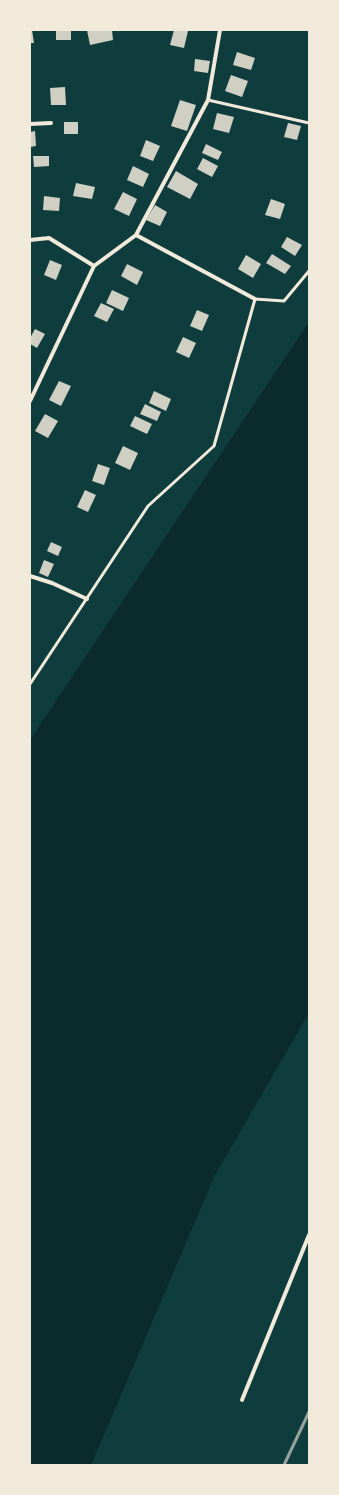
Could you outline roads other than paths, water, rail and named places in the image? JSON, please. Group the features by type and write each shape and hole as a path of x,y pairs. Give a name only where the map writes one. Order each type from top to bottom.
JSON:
{"street":[{"path":"30,401 94,266 136,235 208,100 220,30"},
{"path":"30,124 51,123"},
{"path":"136,235 254,299"},
{"path":"30,240 50,238 94,266"},
{"path":"30,576 52,583 87,599"},
{"path":"242,1400 309,1235"}],"lane":[{"path":"208,100 309,123"},
{"path":"30,684 148,506 214,446 254,299 284,301 309,271"}],"water":[{"path":"309,322 309,1013 215,1175 91,1465 30,1465 30,740"}],"railway":[{"path":"284,1465 309,1412"}]}
